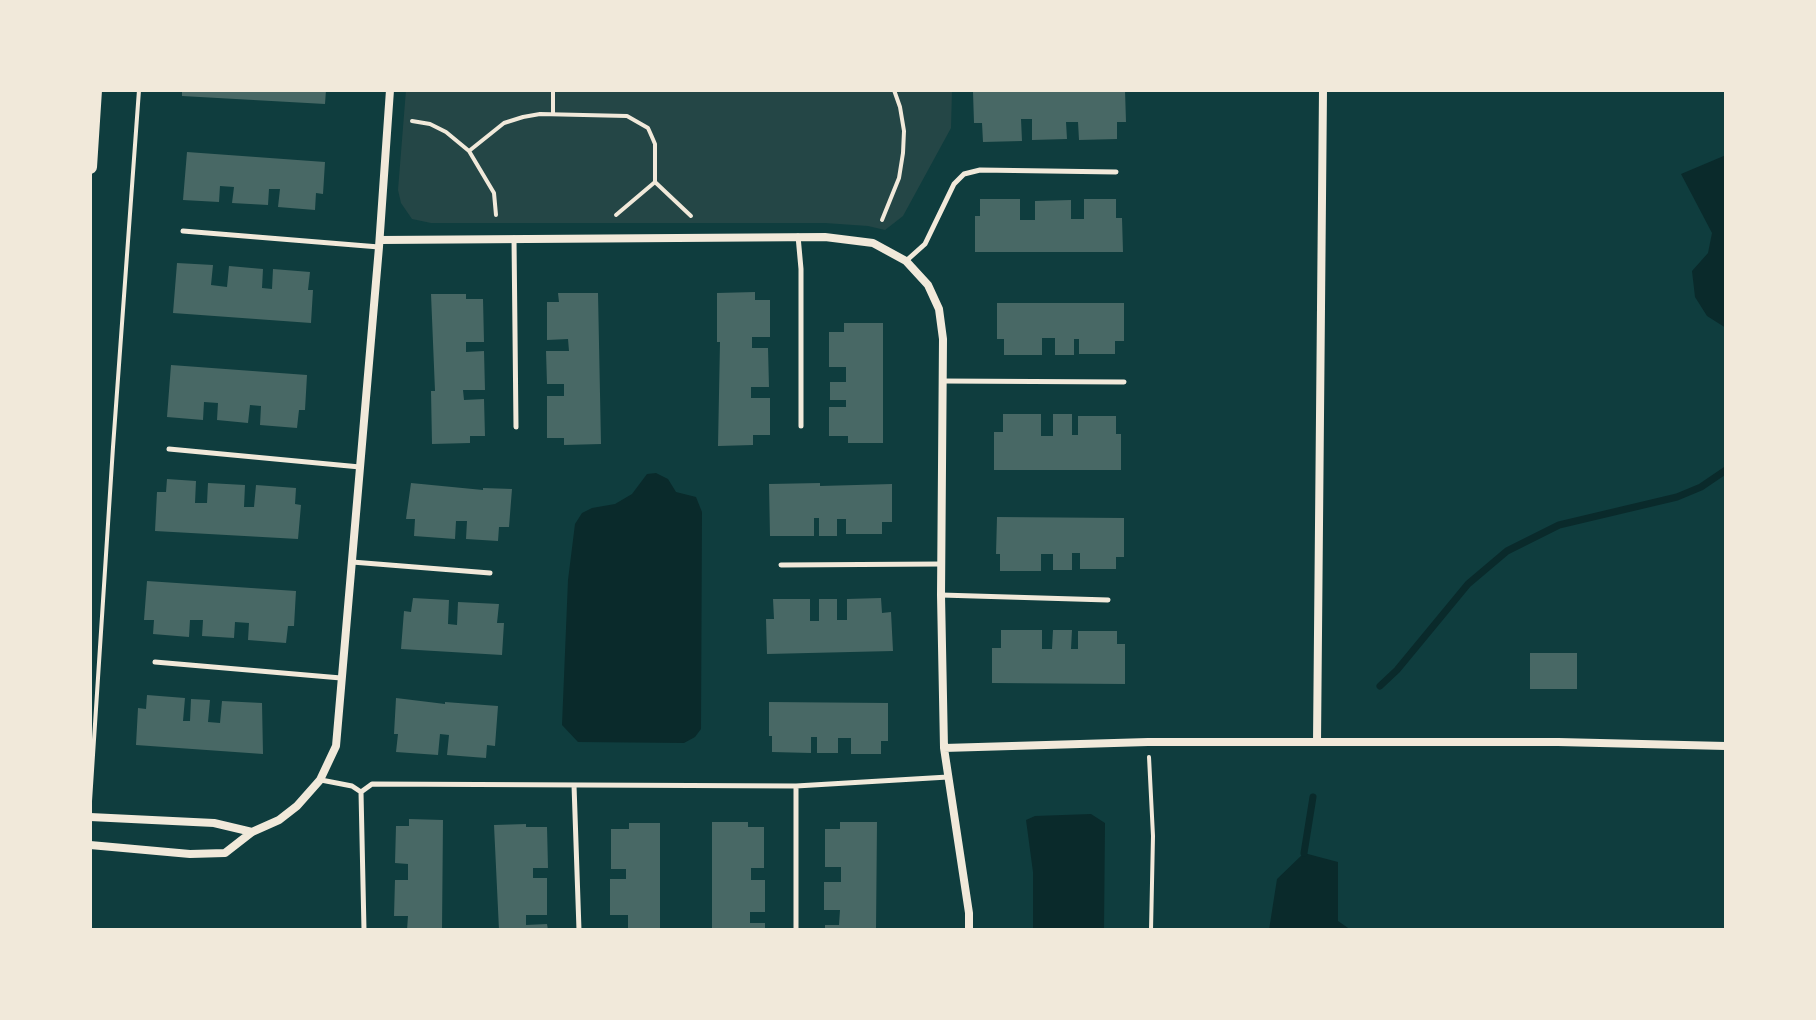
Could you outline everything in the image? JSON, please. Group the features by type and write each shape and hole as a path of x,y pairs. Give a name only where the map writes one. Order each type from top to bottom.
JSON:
{"main road":[{"path":"90,167 95,90"}],"street":[{"path":"90,845 190,854 225,853 252,832 288,813 320,780 336,746 380,243 390,90"},
{"path":"1317,742 1323,90"},
{"path":"380,243 514,238 798,236 873,243 906,261 928,285 939,309 943,339 941,595 944,748 969,930"},
{"path":"944,748 1148,742 1558,742 1726,746"},
{"path":"90,817 214,823 252,832"}],"lane":[{"path":"906,261 925,244 954,184 964,174 980,170 1116,172"},
{"path":"183,231 380,243"},
{"path":"798,236 801,269 801,426"},
{"path":"514,238 516,427"},
{"path":"942,381 1124,382"},
{"path":"169,449 360,467"},
{"path":"352,562 490,573"},
{"path":"781,565 941,564"},
{"path":"941,595 1108,600"},
{"path":"155,662 342,679"},
{"path":"361,792 372,784 796,786 948,777"},
{"path":"320,780 352,786 361,792"},
{"path":"574,785 579,930"},
{"path":"796,786 796,930"},
{"path":"361,792 364,930"}],"path":[{"path":"90,801 139,90"},
{"path":"882,220 899,178 903,153 904,131 894,90"},
{"path":"553,92 553,114"},
{"path":"469,151 504,123 523,117 617,114 640,121 648,128 655,144 655,182 691,216"},
{"path":"412,121 430,124 446,132 469,151 494,193 496,215"},
{"path":"616,215 655,182"},
{"path":"1148,742 1153,836 1151,930"}],"shaded area":[{"path":"406,90 952,90 951,128 903,216 885,230 825,223 431,223 412,219 401,203 398,190"},
{"path":"1726,155 1726,328 1707,316 1695,297 1692,271 1708,253 1712,233 1681,174"},
{"path":"656,473 668,479 676,492 696,497 702,512 701,729 684,743 578,742 562,725 568,580 575,524 582,513 615,504 632,494 647,474"},
{"path":"1091,814 1105,823 1104,930 1033,930 1033,872 1026,820 1035,816"},
{"path":"1304,853 1338,862 1338,921 1351,930 1269,930 1277,879"}],"building":[{"path":"182,90 326,90 325,104 182,96"},
{"path":"1125,90 1126,122 1117,122 1117,139 1079,140 1078,122 1066,122 1067,139 1032,140 1032,119 1021,119 1022,141 983,142 982,123 974,123 973,92"},
{"path":"187,152 325,162 323,194 316,193 315,210 278,207 280,189 269,189 268,205 232,203 234,187 220,186 219,202 183,200"},
{"path":"980,199 1020,199 1020,220 1035,220 1035,201 1071,200 1071,219 1084,219 1084,199 1116,199 1116,218 1122,218 1123,252 975,252 975,216 980,216"},
{"path":"177,263 213,265 211,285 227,287 229,266 263,269 262,288 272,289 273,269 310,272 308,290 313,290 311,323 173,313"},
{"path":"755,292 755,300 770,300 770,337 752,337 752,348 768,348 769,387 751,387 751,398 770,398 770,435 753,435 753,445 718,446 720,342 717,342 717,293"},
{"path":"558,293 598,293 601,444 564,445 564,438 547,438 547,396 564,396 564,384 547,384 546,351 569,351 568,339 547,340 547,302 559,302"},
{"path":"431,294 466,294 466,299 483,299 484,342 466,342 466,352 484,351 485,390 463,390 464,400 484,399 485,436 470,436 470,443 432,444 431,391 435,391"},
{"path":"997,303 1124,303 1124,341 1115,341 1115,354 1079,354 1079,339 1074,339 1074,355 1055,355 1055,338 1042,338 1042,355 1004,355 1004,339 997,339"},
{"path":"844,323 883,323 883,443 848,443 848,436 829,436 829,407 846,407 846,400 830,400 830,382 846,382 846,367 829,367 829,332 844,332"},
{"path":"171,365 307,375 305,410 299,410 297,428 260,425 261,406 250,405 248,423 217,420 218,403 204,402 203,420 167,417"},
{"path":"1003,414 1041,414 1041,436 1053,436 1053,414 1072,414 1072,435 1078,435 1078,416 1116,416 1116,434 1121,434 1121,470 994,470 994,432 1003,432"},
{"path":"167,479 196,481 195,503 207,503 208,483 245,485 244,507 254,507 256,485 296,488 295,504 301,505 298,539 155,531 157,492 166,492"},
{"path":"411,483 483,490 512,489 509,527 499,527 498,541 466,539 467,521 456,521 455,539 414,536 415,519 406,519"},
{"path":"820,483 820,486 892,484 892,522 882,522 882,534 846,534 846,519 837,519 837,536 819,536 819,518 814,518 814,536 770,536 769,484"},
{"path":"997,517 1124,518 1124,557 1116,557 1116,569 1080,569 1080,553 1072,553 1072,570 1053,570 1053,554 1041,554 1041,571 1000,571 1000,554 996,554"},
{"path":"147,581 296,591 294,626 288,626 286,643 248,640 249,623 235,622 234,638 202,636 203,620 190,620 189,637 153,634 154,620 144,620"},
{"path":"413,598 449,600 448,624 457,625 458,602 499,604 497,623 504,623 502,655 401,649 404,611 411,612"},
{"path":"881,598 882,613 891,612 893,651 767,654 766,619 774,619 773,599 810,599 810,621 819,621 819,599 837,599 837,620 847,620 847,599"},
{"path":"1001,630 1042,630 1042,649 1052,649 1053,630 1072,630 1071,649 1078,649 1078,631 1117,631 1117,644 1125,644 1125,684 992,683 992,648 1001,648"},
{"path":"1530,653 1577,653 1577,689 1530,689"},
{"path":"147,695 185,698 183,721 190,721 191,699 210,700 208,722 220,723 222,701 262,703 263,754 136,745 138,708 146,709"},
{"path":"396,698 498,706 495,746 487,745 486,758 447,755 449,735 440,734 438,755 396,752"},
{"path":"769,702 888,703 888,741 881,741 881,754 851,754 851,738 838,738 838,753 817,753 817,737 811,737 811,753 772,752"},
{"path":"409,819 443,820 442,930 407,930 408,916 394,916 395,880 408,880 408,864 395,863 396,826 409,826"},
{"path":"712,822 748,822 748,827 764,827 764,868 751,868 751,880 765,880 765,912 750,912 750,923 765,923 765,930 712,930"},
{"path":"840,822 877,822 876,930 825,930 825,925 839,925 840,910 824,910 824,882 841,882 841,867 825,867 825,829 840,829"},
{"path":"629,823 660,823 660,930 628,930 628,915 610,915 610,879 626,879 626,869 611,869 611,829 629,829"},
{"path":"526,824 526,827 547,827 548,868 533,868 533,878 547,878 547,915 526,915 526,925 547,924 548,930 499,930 494,825"}],"waterway":[{"path":"1380,686 1397,670 1468,584 1507,551 1559,525 1677,497 1701,487 1726,470"},
{"path":"1304,853 1313,797"}]}
